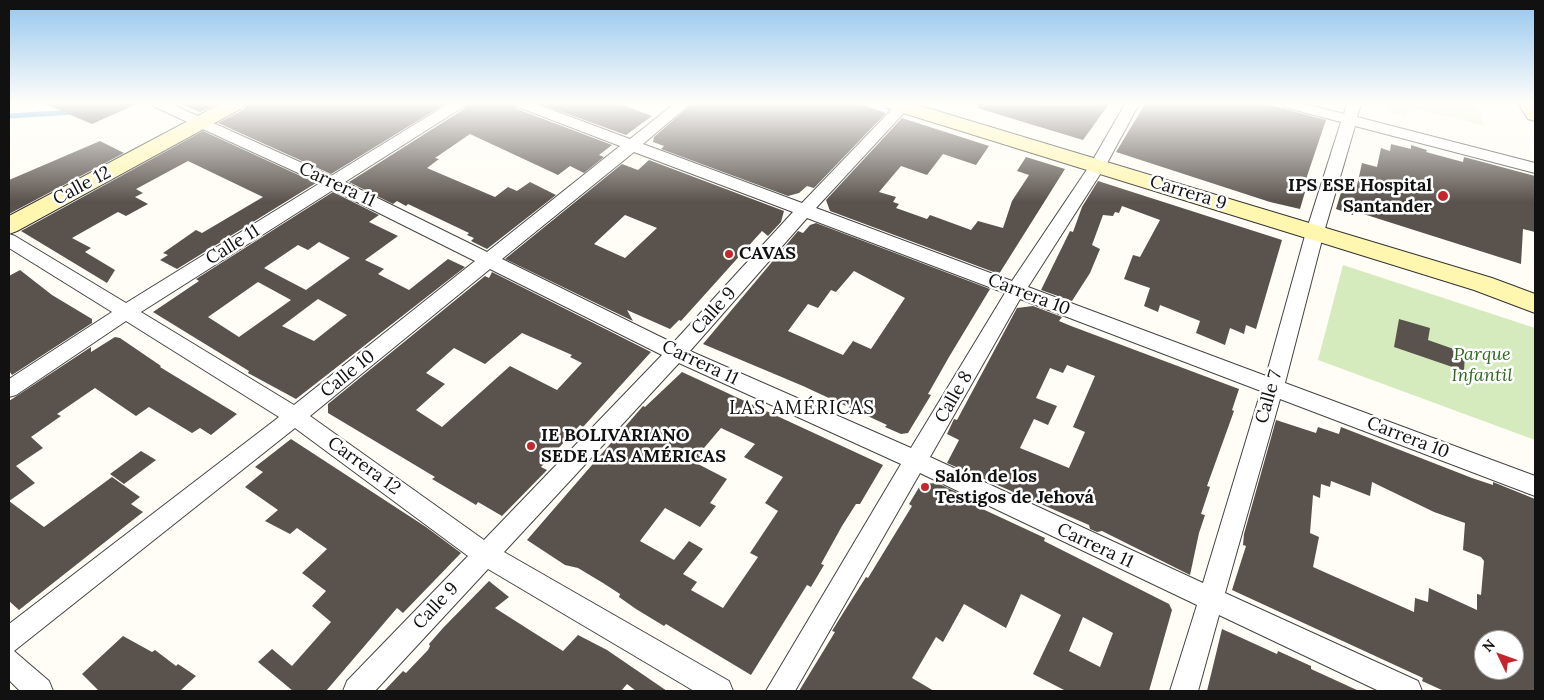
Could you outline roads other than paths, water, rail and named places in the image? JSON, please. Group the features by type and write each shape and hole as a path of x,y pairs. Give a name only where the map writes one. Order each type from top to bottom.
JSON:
{"main road":[{"name":"Calle 12","path":"9,226 174,137"},
{"name":"Carrera 9","path":"1005,137 1483,284 1535,304"},
{"name":"Carrera 9","path":"1483,284 1535,292"}],"street":[{"name":"Carrera 11","path":"233,137 333,183 676,353 917,461 1210,600 1408,691"},
{"name":"Calle 11","path":"9,389 125,313 406,137"},
{"name":"Carrera 10","path":"610,137 1535,486"},
{"name":"Calle 10","path":"9,640 295,416 642,137"},
{"name":"Calle 9","path":"357,691 484,554 676,353 871,137"},
{"name":"Calle 8","path":"780,691 1016,290 1098,165 1114,137"},
{"name":"Calle 7","path":"1184,691 1273,387 1315,232 1344,137"},
{"path":"1433,137 1535,168"},
{"name":"Carrera 12","path":"9,240 295,416 484,554 719,691"},
{"path":"9,662 39,691"}],"place":[{"name":"IPS ESE Hospital Santander","path":"1443,196"},
{"name":"CAVAS","path":"729,254"},
{"name":"IE BOLIVARIANO SEDE LAS AMÉRICAS","path":"531,446"},
{"name":"Salón de los Testigos de Jehová","path":"925,487"}],"district":[{"name":"LAS AMÉRICAS","path":"802,409"}],"park label":[{"name":"Parque Infantil","path":"1482,365"}]}
